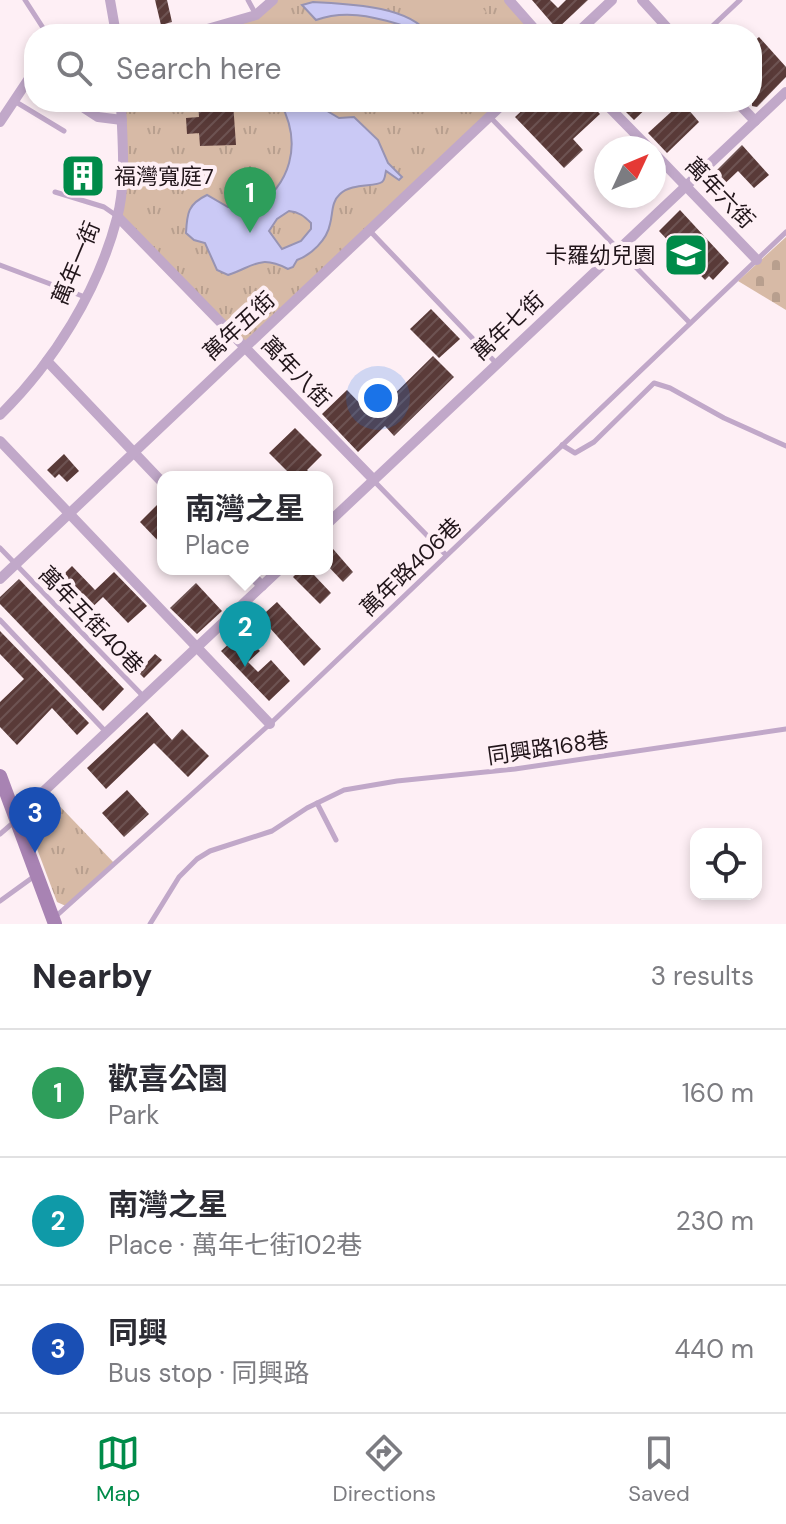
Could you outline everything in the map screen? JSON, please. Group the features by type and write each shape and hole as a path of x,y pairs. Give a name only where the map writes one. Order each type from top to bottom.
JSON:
{"street":[{"path":"110,0 114,24"},
{"path":"225,24 256,15 273,0"},
{"path":"509,0 530,24"},
{"path":"587,24 612,0"},
{"path":"642,0 664,24"},
{"path":"0,122 24,88"},
{"name":"萬年七街","path":"333,518 786,92"},
{"path":"90,112 98,117 122,120"},
{"name":"萬年一街","path":"0,415 47,361 87,298 118,217 122,181 122,112"},
{"name":"萬年五街","path":"0,579 494,112"},
{"path":"614,112 637,136"},
{"path":"746,112 755,121"},
{"name":"萬年六街","path":"666,166 757,260"},
{"name":"萬年八街","path":"118,217 374,480"},
{"path":"47,361 157,477"},
{"path":"0,441 270,724"},
{"path":"252,575 262,586"},
{"path":"17,820 274,575"},
{"path":"0,776 54,922"}],"lane":[{"path":"25,0 41,24"},
{"path":"248,0 256,15"},
{"path":"715,24 740,0"},
{"path":"16,102 24,107"},
{"path":"33,112 64,131"},
{"path":"489,117 690,323"},
{"path":"55,192 104,207 118,217"},
{"path":"369,230 497,364"},
{"name":"萬年路406巷","path":"54,922 270,724 786,232"},
{"path":"0,265 87,298"},
{"path":"562,445 575,453 594,442 654,383 786,446"},
{"name":"萬年八街","path":"374,480 446,555"},
{"name":"萬年五街40巷","path":"0,548 143,697"},
{"path":"0,620 106,732"},
{"name":"同興路168巷","path":"150,924 179,877 197,859 210,851 272,831 344,790 397,781 515,769 786,729"},
{"path":"317,803 336,840"},
{"path":"0,834 17,820"},
{"path":"0,901 36,874"}],"green space":[{"path":"271,0 509,0 530,24 225,24 256,15"},
{"path":"409,0 475,0 486,12 473,24 432,24"},
{"path":"121,112 494,112 245,348 118,217"},
{"path":"786,237 786,310 738,281"},
{"path":"50,796 115,864 68,907 57,902 27,822 32,812"}],"water":[{"path":"313,2 358,5 392,12 419,24 398,24 357,15 337,15 316,20 302,5"},
{"path":"284,112 329,112 339,118 354,117 378,140 388,163 402,177 399,180 386,171 382,182 350,188 340,194 334,204 326,236 293,267 288,269 263,262 228,275 217,270 205,243 194,240 186,233 190,210 207,195 228,207 251,210 265,200 284,176 289,163 291,133","holes":["289,211 311,223 311,229 301,241 282,249 269,231 277,219"]}],"building":[{"path":"155,0 167,0 172,22 161,24"},
{"path":"532,0 550,0 558,8 566,0 588,0 562,24 553,24"},
{"path":"762,40 786,67 786,77 762,102"},
{"path":"199,112 234,112 236,145 200,146 199,133 187,134 186,118 199,117"},
{"path":"520,112 600,114 573,139 583,150 564,168 515,117"},
{"path":"626,112 642,112 634,120"},
{"path":"671,112 690,112 699,122 667,153 666,136 651,136 648,133"},
{"path":"742,145 769,175 754,188 738,171 716,192 706,181"},
{"name":"福灣寬庭7","path":"76,159 94,161 91,192 72,190"},
{"path":"680,210 729,263 713,280 709,276 705,280 659,231"},
{"path":"431,309 460,339 439,358 410,329"},
{"path":"433,356 454,377 394,436 385,426 358,452 322,414 347,390 372,416"},
{"path":"295,428 322,455 308,471 287,471 269,453"},
{"path":"64,454 79,471 67,482 59,474 55,478 47,470"},
{"path":"157,505 157,540 140,522"},
{"path":"333,549 353,572 343,582 333,571"},
{"path":"72,566 95,590 114,572 147,606 128,623 103,597 84,615 54,584"},
{"path":"314,575 331,593 320,604 293,577"},
{"path":"19,579 124,689 103,711 0,604 0,597"},
{"path":"196,583 222,611 197,634 170,608"},
{"path":"277,602 321,649 304,666 269,627 265,631 256,621"},
{"path":"0,631 89,723 77,735 52,708 17,745 0,727 0,702 24,679 0,654"},
{"path":"242,632 260,651 248,662 258,672 271,660 290,681 269,701 221,651"},
{"path":"155,654 162,660 144,678 138,672"},
{"path":"147,712 172,740 182,729 209,756 188,777 154,743 106,789 87,768"},
{"path":"127,790 149,814 124,837 102,813"}],"place":[{"name":"福灣寬庭7","path":"83,176"},
{"name":"歡喜公園","path":"250,233"},
{"name":"卡羅幼兒園","path":"686,255"},
{"name":"南灣之星","path":"245,667"},
{"name":"同興","path":"35,853"}]}
